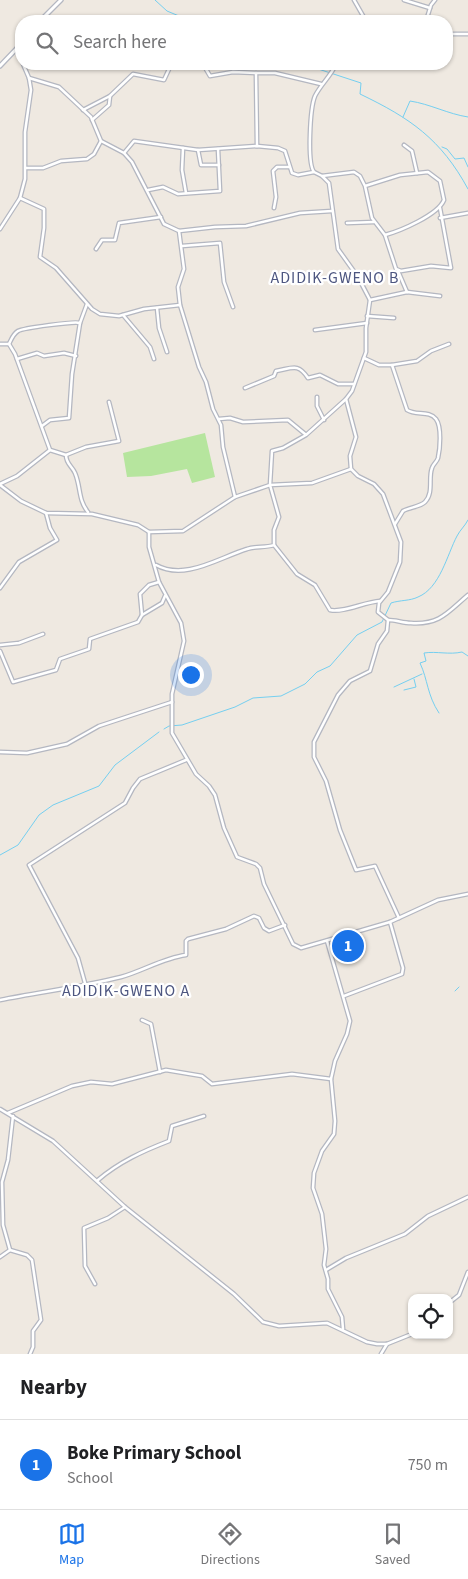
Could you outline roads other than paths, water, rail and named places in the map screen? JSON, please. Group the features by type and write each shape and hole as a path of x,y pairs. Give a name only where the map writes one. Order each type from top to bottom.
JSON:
{"main road":[{"path":"46,15 61,0"},
{"path":"0,66 15,50"}],"street":[{"path":"354,0 362,15"},
{"path":"404,0 430,8"},
{"path":"428,15 435,0"},
{"path":"453,34 468,34"},
{"path":"0,229 20,198 26,168 25,132 30,106 29,78 26,70"},
{"path":"83,110 110,96 132,75 164,80 169,70"},
{"path":"206,70 210,76 233,72 274,73 322,84"},
{"path":"314,172 310,163 313,104 322,84 333,70"},
{"path":"256,73 257,146"},
{"path":"29,78 59,87 83,110 92,120 101,141 124,153 135,166 166,225 179,232 221,226 245,226 300,213 332,211"},
{"path":"92,120 109,104 110,96"},
{"path":"26,168 39,168 61,161 87,158 94,154 101,141"},
{"path":"124,153 134,141 198,150 257,146 282,149 286,153 289,167 294,174 314,172 322,176 330,186 338,249 358,277 370,300 367,316 367,348 354,384 346,399 306,435 283,448 272,451 270,485 279,517 274,530 274,545 297,574 315,586 330,610 335,611 362,603 380,601"},
{"path":"404,145 412,151 417,173"},
{"path":"183,148 182,170 186,193"},
{"path":"148,190 163,187 173,193 220,191 218,149"},
{"path":"198,150 201,166 219,165"},
{"path":"274,208 276,197 273,171 278,167 289,167"},
{"path":"322,176 354,172 360,176 365,186 374,222 385,235 395,266 407,292"},
{"path":"365,186 400,175 428,172 440,181 444,196 440,208 440,218 452,267 431,266 398,271"},
{"path":"20,198 44,209 44,228 40,257 56,268 64,280 73,286 87,304 100,314 123,315 180,305"},
{"path":"385,235 402,229 440,208"},
{"path":"440,218 468,213"},
{"path":"96,249 102,240 115,240 119,223 161,217"},
{"path":"347,223 374,222"},
{"path":"179,232 184,272 178,287 180,305 213,409 219,419 235,497"},
{"path":"182,246 220,242 224,282 233,307"},
{"path":"370,300 407,292 440,296"},
{"path":"42,427 50,420 69,418 80,323 87,304"},
{"path":"157,308 161,334 167,352"},
{"path":"123,315 150,347 154,359"},
{"path":"367,316 394,318"},
{"path":"9,344 16,333 22,329 74,321 80,323"},
{"path":"315,330 367,323"},
{"path":"0,344 9,344"},
{"path":"9,344 17,359 42,427 44,439 50,450 66,455 86,447 119,441 109,402"},
{"path":"364,358 379,365 417,361 431,351 449,344"},
{"path":"17,359 37,353 44,356 61,352 76,356"},
{"path":"392,365 407,410 434,418 438,424 439,432 438,458 432,468 426,500 421,505 403,511 395,525"},
{"path":"245,388 274,376 276,371 297,367 302,369 308,378 320,376 338,384 354,384"},
{"path":"317,397 317,406 324,420"},
{"path":"346,399 356,437 350,456 351,469 358,476 374,484 382,492 401,540 400,562 388,592 380,601 378,612 388,620 419,624 435,621 446,616 468,595"},
{"path":"219,419 233,418 243,422 288,420 306,435"},
{"path":"50,450 17,476 0,484 21,501 46,513 88,513 132,523 149,532 183,530 235,497 270,485 312,482 351,469"},
{"path":"66,455 66,461 75,472 81,489 80,498 88,513"},
{"path":"0,588 21,560 57,540 50,528 46,513"},
{"path":"149,532 149,547 159,582 181,623 184,641 172,702 172,733 186,760 215,795 224,828 237,857 260,868 264,884 290,938 298,947 327,941 390,922 438,900 468,894"},
{"path":"155,565 170,570 192,569 249,548 274,545"},
{"path":"142,615 140,594 149,585 159,582"},
{"path":"0,651 13,682 56,670 59,659 89,649 90,639 138,622 142,615 159,605 165,596"},
{"path":"388,620 387,633 378,644 370,671 350,681 338,695 316,735 313,748 316,760 326,781 340,830 356,870 375,866 399,918"},
{"path":"0,645 19,643 42,634"},
{"path":"0,752 27,753 67,744 99,726 172,702"},
{"path":"85,983 78,958 29,865 126,803 132,788 140,779 186,760"},
{"path":"0,1000 48,993 137,972 170,958 186,955 187,940 226,929 252,917 258,918 264,928 269,931 285,925"},
{"path":"344,996 402,974 403,968 390,922"},
{"path":"327,941 344,996 350,1024 335,1061 331,1079 335,1121 334,1134 322,1151 314,1173 313,1188 322,1214 328,1289 342,1317 342,1329"},
{"path":"142,1020 151,1024 160,1072"},
{"path":"8,1113 72,1086 91,1082 112,1084 172,1070 202,1076 212,1084 292,1074 331,1079"},
{"path":"0,1109 53,1142 98,1180 125,1207 234,1294 263,1322 288,1326 327,1323 366,1342 387,1344 408,1336"},
{"path":"10,1250 4,1225 2,1176 8,1160 13,1116"},
{"path":"98,1180 110,1169 169,1141 172,1126 204,1116"},
{"path":"326,1270 346,1258 405,1234 428,1216 468,1197"},
{"path":"95,1284 85,1266 84,1228 108,1218 125,1207"},
{"path":"0,1257 10,1250"},
{"path":"10,1250 27,1256 32,1260 41,1320 33,1331 33,1347 30,1354"},
{"path":"453,1299 458,1295 468,1272"},
{"path":"381,1354 387,1344"},
{"path":"383,1350 385,1354"}],"waterway":[{"path":"155,0 167,11 177,15"},
{"path":"321,70 361,83 360,94 409,121 423,132 447,156 468,189"},
{"path":"403,117 410,101 468,117"},
{"path":"442,147 447,149 455,159 464,158 468,167"},
{"path":"164,729 169,726 182,725 235,707 253,698 281,696 305,684 317,672 330,666 357,635 382,622 391,603 415,598 426,593 437,579 457,536 468,520"},
{"path":"439,713 432,700 420,663 426,661 424,653 462,652 468,656"},
{"path":"394,687 422,674"},
{"path":"404,690 416,687 414,679"},
{"path":"0,855 18,845 39,815 53,805 99,786 115,765 159,732"},
{"path":"455,991 459,987"}],"place":[{"name":"Boke Primary School","path":"348,946"}],"district":[{"name":"ADIDIK-GWENO B","path":"335,278"},
{"name":"ADIDIK-GWENO A","path":"126,991"}]}
